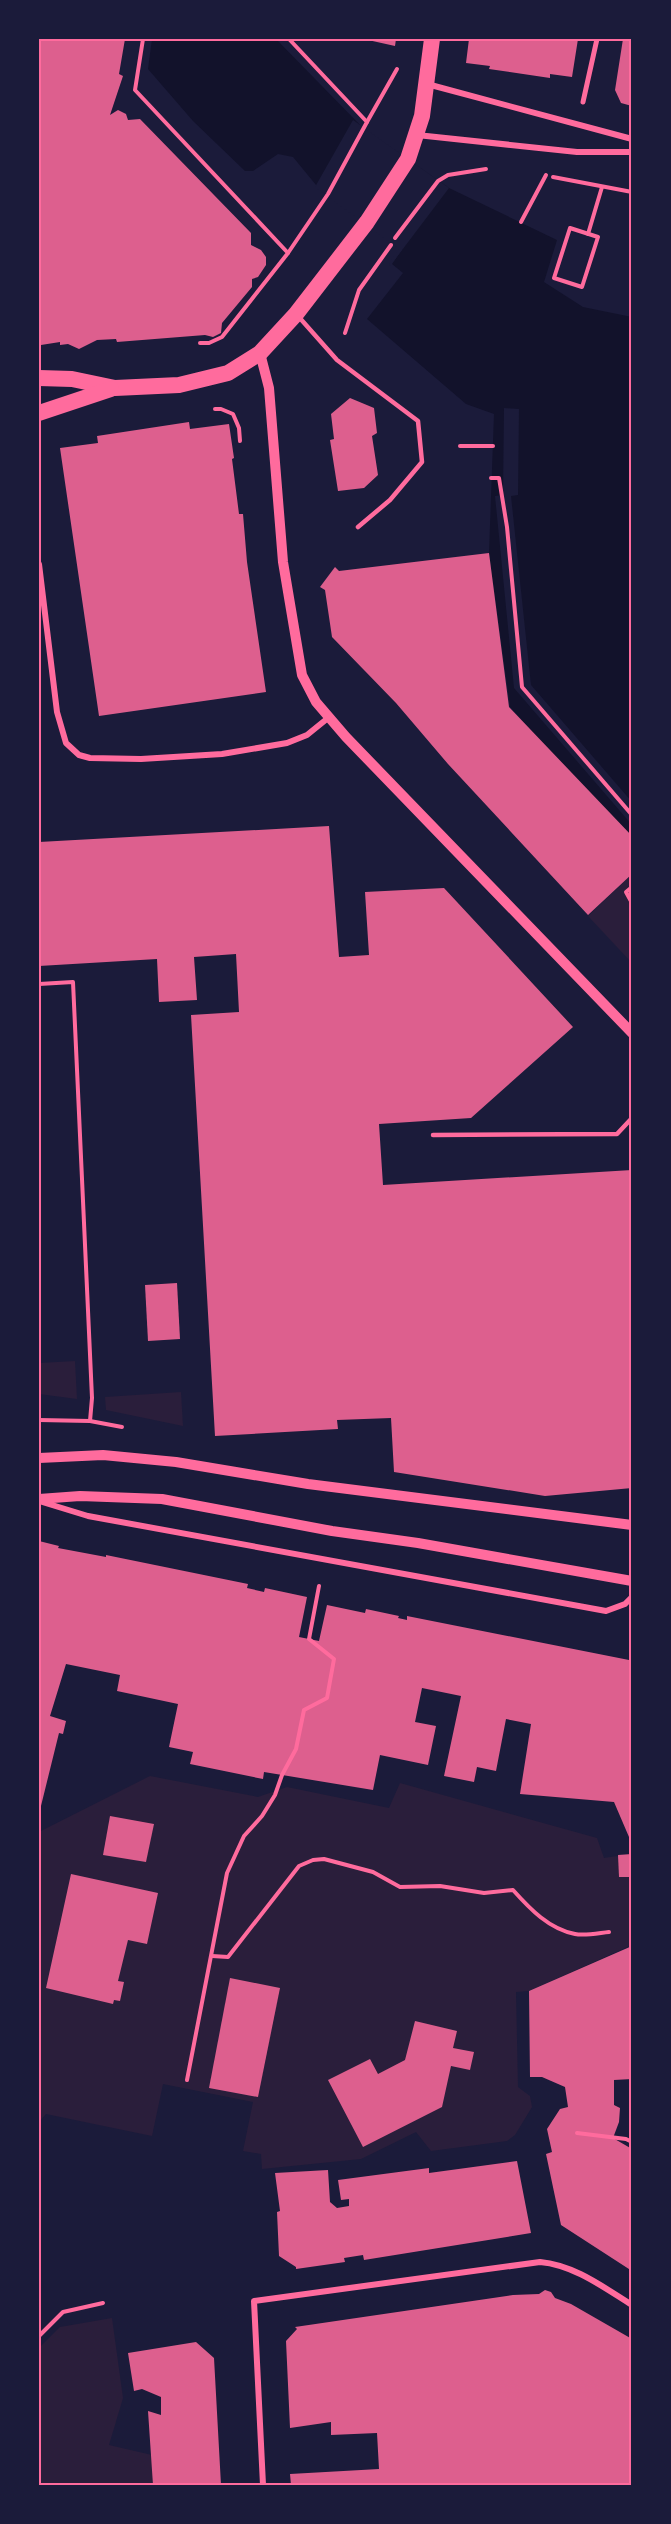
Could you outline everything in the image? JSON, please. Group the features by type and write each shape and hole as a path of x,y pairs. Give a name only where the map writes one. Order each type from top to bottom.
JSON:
{"highway":[{"path":"39,378 72,379 115,388 179,385 228,373 260,353 296,314 367,222 408,159 417,135 432,39"},
{"path":"39,413 115,388"}],"street":[{"path":"583,102 597,39"},
{"path":"426,84 632,139"},
{"path":"417,135 577,152 632,152"},
{"path":"260,353 269,388 283,562 302,675 316,702 328,718 632,1033"},
{"path":"39,564 56,699 66,743 79,755 90,758 141,759 222,754 287,743 307,735 328,718"},
{"path":"39,1458 103,1455 176,1462 308,1484 632,1525"},
{"path":"39,1500 80,1496 162,1499 332,1531 418,1543 632,1581"},
{"path":"39,1500 88,1516 606,1611 625,1604 632,1598"},
{"path":"263,2485 254,2301 540,2262 555,2264 587,2277 632,2305"}],"lane":[{"path":"296,314 337,360 417,421 422,462 390,500 358,526"},
{"path":"433,1136 617,1134 632,1118"}],"path":[{"path":"144,39 135,90 288,253"},
{"path":"289,39 368,122"},
{"path":"200,343 209,343 222,337 288,253 328,194 399,65"},
{"path":"345,334 359,290 438,181 448,175 496,169"},
{"path":"535,173 632,192"},
{"path":"521,222 545,175"},
{"path":"588,234 602,187"},
{"path":"570,228 588,234 598,237 582,287 555,278 570,228"},
{"path":"208,410 221,409 232,414 238,422 240,441"},
{"path":"460,446 493,446"},
{"path":"491,477 500,478 507,527 522,687 632,815"},
{"path":"632,886 626,892 632,903"},
{"path":"39,984 73,982 92,1398 90,1421 39,1420"},
{"path":"187,2080 227,1873 244,1836 262,1816 275,1795 282,1775 296,1749 304,1710 327,1698 334,1659 309,1639 319,1586"},
{"path":"212,1956 228,1957 299,1866 313,1860 324,1859 373,1872 400,1887 440,1886 484,1893 513,1890 550,1925 577,1935 609,1932"},
{"path":"577,2133 626,2139 632,2142"},
{"path":"39,2336 63,2312 103,2303"}],"shaded area":[{"path":"152,39 276,39 363,128 449,188 557,240 544,282 583,307 632,317 632,843 510,707 489,553 494,414 466,404 367,319 403,273 392,264 403,248 316,185 293,157 278,154 253,171 245,171 193,121 148,69"},
{"path":"632,874 632,963 588,916"},
{"path":"75,1361 77,1399 39,1394 39,1363"},
{"path":"181,1392 183,1426 106,1410 105,1397"},
{"path":"150,1776 258,1797 287,1787 389,1808 400,1783 597,1838 604,1858 631,1854 632,1945 529,1991 516,1992 518,2087 530,2096 532,2107 515,2135 507,2141 431,2151 416,2132 361,2159 262,2169 261,2154 243,2151 253,2102 163,2084 152,2136 46,2114 39,2122 39,1832"},
{"path":"112,2318 123,2398 109,2445 152,2455 154,2485 39,2485 39,2348 60,2327"}],"pier":[{"path":"353,120 449,188 390,266 389,263 399,249 315,187"},
{"path":"504,408 519,409 518,495 511,496 531,685 632,802 632,825 514,688 495,496 503,495"}],"building":[{"path":"39,39 125,39 119,74 123,76 110,115 118,110 126,114 128,120 140,119 251,233 251,245 261,250 266,257 266,265 258,277 252,279 252,287 222,323 221,333 213,337 205,335 117,342 116,339 97,340 79,349 68,344 60,345 60,342 41,345 39,348"},
{"path":"368,39 396,39 395,46"},
{"path":"469,39 578,39 572,77 550,74 550,78 489,69 490,66 466,63"},
{"path":"623,39 632,39 632,106 621,103 615,90"},
{"path":"350,398 374,408 377,433 372,436 378,475 364,488 338,491 330,440 334,439 331,414"},
{"path":"189,422 190,429 229,424 239,514 243,514 247,562 266,692 99,716 60,448 98,443 97,436"},
{"path":"489,553 509,707 632,836 632,874 588,915 448,764 396,703 332,637 325,590 320,587 335,567 339,571"},
{"path":"329,826 339,957 369,955 365,892 444,888 573,1027 471,1118 379,1124 383,1185 632,1170 632,1488 545,1496 394,1472 391,1418 337,1420 338,1429 215,1436 191,1015 239,1012 236,954 194,957 197,1000 159,1002 157,959 39,966 39,842"},
{"path":"177,1283 180,1339 148,1341 145,1285"},
{"path":"39,1541 59,1546 58,1548 106,1557 106,1555 248,1584 247,1588 264,1592 265,1588 307,1597 299,1637 319,1641 327,1605 365,1613 366,1609 407,1620 407,1616 629,1660 632,1658 632,1844 614,1802 520,1794 531,1724 506,1719 496,1771 477,1767 474,1782 444,1776 461,1696 422,1688 415,1722 436,1726 428,1765 380,1755 373,1790 264,1772 263,1779 190,1764 193,1752 169,1747 178,1704 117,1691 120,1675 66,1664 50,1716 66,1721 63,1734 59,1733 39,1814"},
{"path":"110,1816 154,1824 146,1862 103,1855"},
{"path":"632,1854 632,1877 619,1877 618,1855"},
{"path":"71,1874 158,1893 147,1944 128,1940 118,1981 124,1982 120,2001 114,2000 113,2004 46,1988"},
{"path":"632,1946 632,2079 614,2080 614,2105 620,2108 619,2122 613,2138 632,2149 632,2271 561,2225 546,2154 552,2152 547,2129 560,2109 568,2107 565,2087 542,2077 530,2077 529,1991"},
{"path":"230,1978 280,1988 258,2097 209,2088"},
{"path":"415,2021 457,2031 453,2048 474,2052 470,2070 451,2066 442,2107 363,2147 328,2080 370,2059 378,2074 405,2060"},
{"path":"517,2161 531,2233 364,2260 363,2255 344,2258 345,2262 296,2269 279,2256 277,2212 280,2211 275,2173 328,2170 330,2202 337,2208 349,2206 349,2199 341,2200 338,2180 429,2168 429,2173"},
{"path":"545,2290 551,2292 555,2298 571,2304 632,2339 632,2485 291,2485 290,2474 379,2469 377,2433 331,2435 331,2422 290,2428 286,2341 297,2329 295,2327 513,2295 539,2294"},
{"path":"196,2342 214,2358 221,2485 153,2485 148,2411 161,2415 161,2397 142,2389 134,2391 128,2353"}]}
